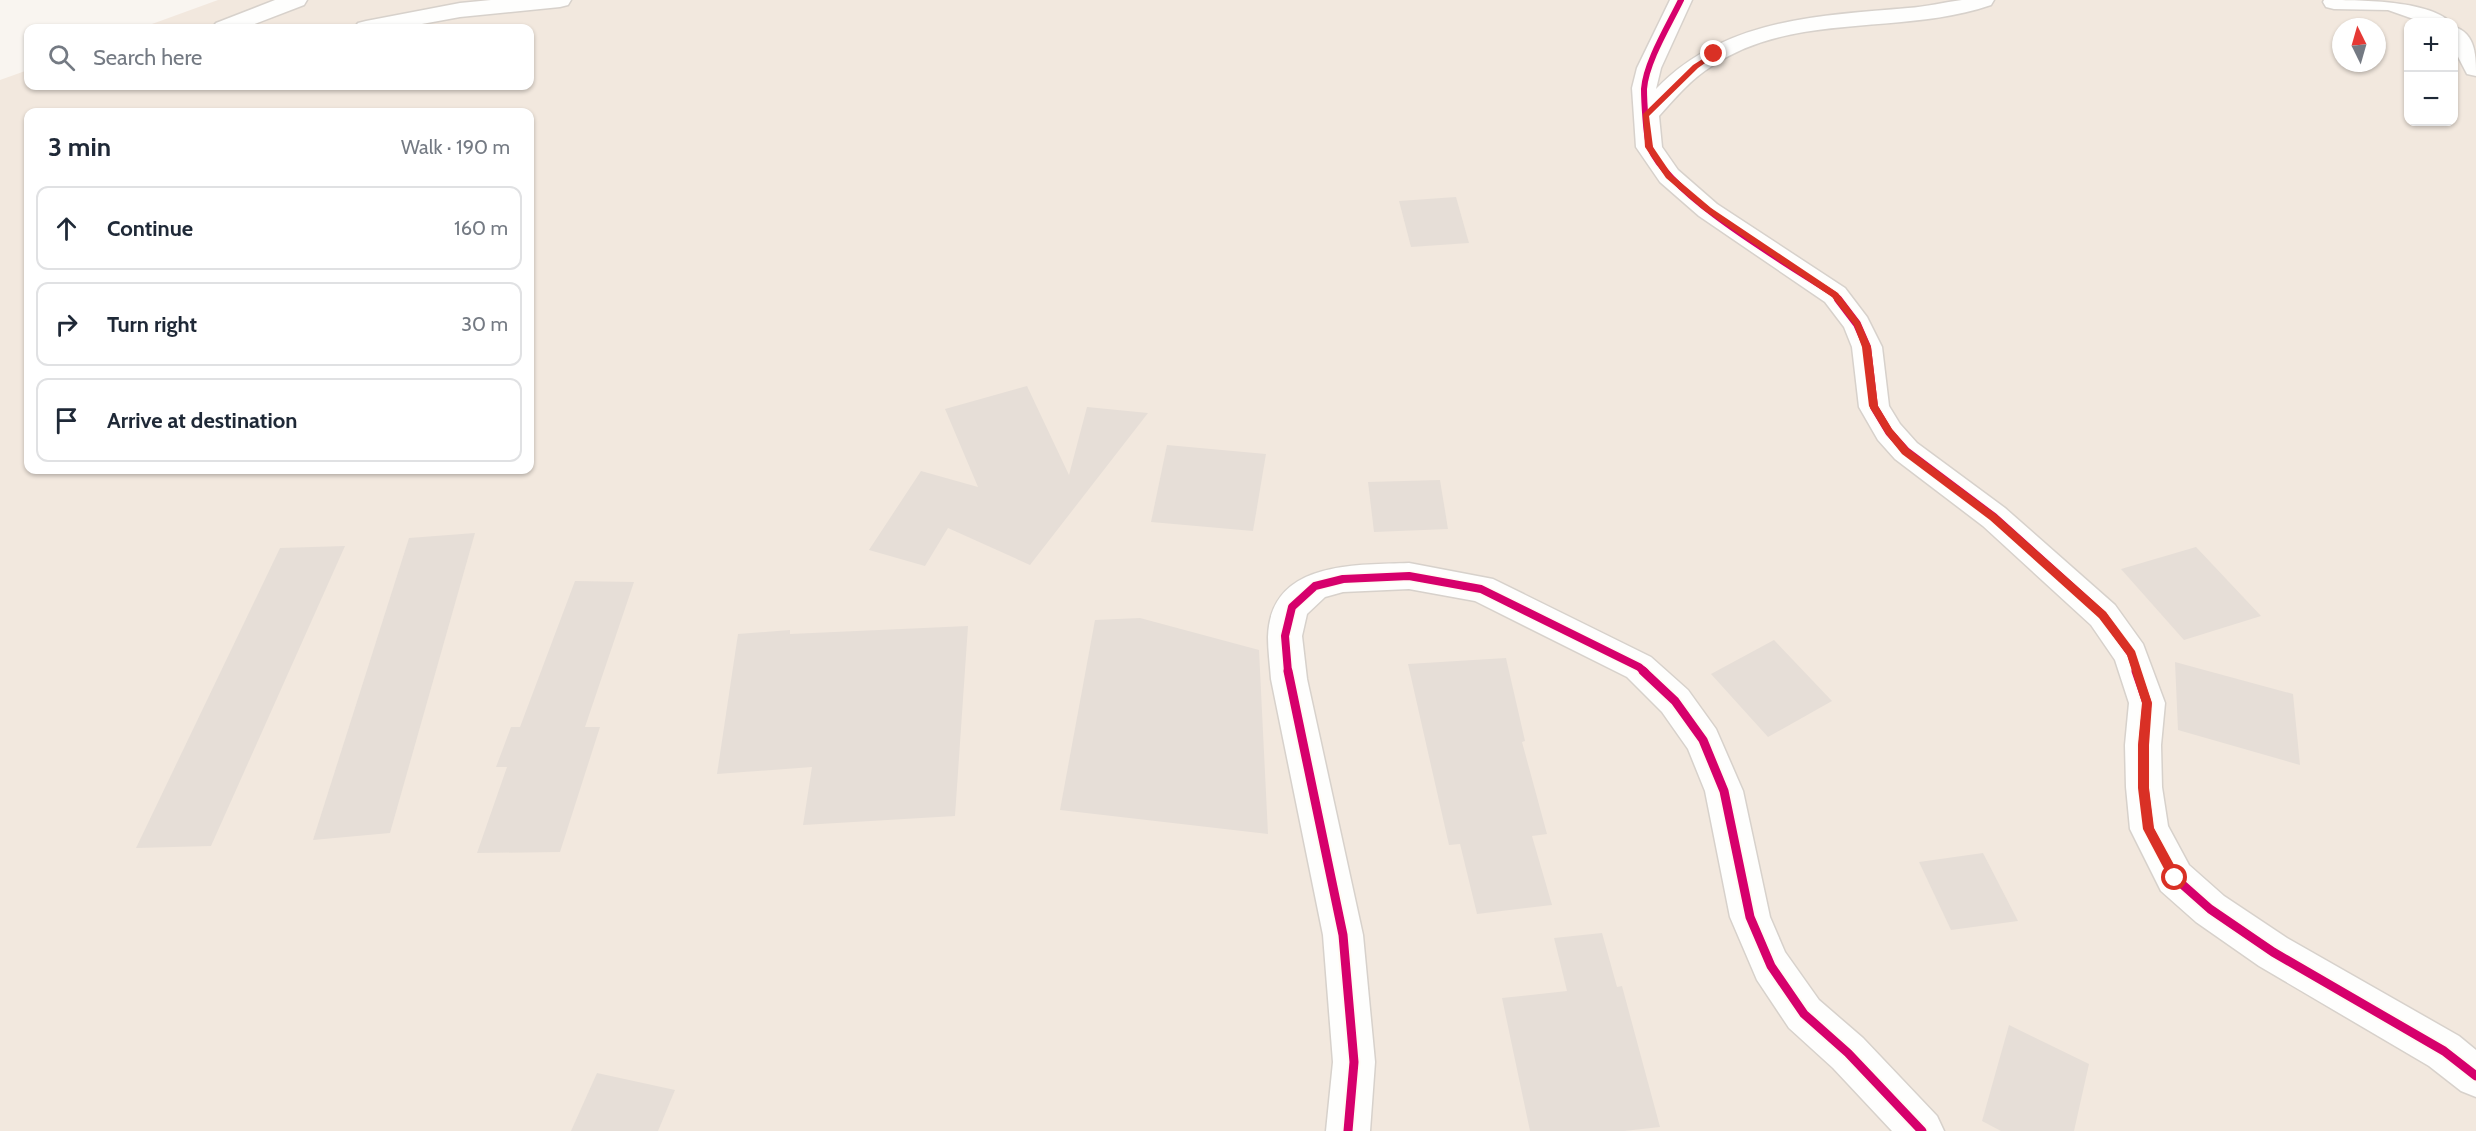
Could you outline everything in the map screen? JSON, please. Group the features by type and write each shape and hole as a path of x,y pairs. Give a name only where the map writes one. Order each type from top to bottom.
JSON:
{"street":[{"path":"234,24 296,0"},
{"path":"387,24 460,10 560,0"},
{"path":"1681,0 1649,68 1644,88 1649,147 1669,176 1708,210 1835,295 1857,324 1867,347 1874,406 1889,432 1906,451 1994,518 2103,615 2132,654 2147,703 2143,745 2144,788 2149,829 2175,878 2210,909 2273,952 2444,1051 2476,1076"},
{"path":"1646,115 1695,67 1714,54 1772,33 1849,20 1927,13 1971,5 1983,0"},
{"path":"2334,2 2368,1 2405,5 2430,18"},
{"path":"2458,39 2476,69"},
{"path":"1348,1131 1354,1062 1342,935 1289,678 1285,636 1292,607 1315,586 1343,579 1409,576 1481,589 1639,667 1675,701 1703,740 1724,791 1750,917 1772,966 1804,1014 1848,1053 1922,1131"}],"shaded area":[{"path":"218,0 2476,0 2476,1131 0,1131 0,80 24,71 24,90 534,90 534,24 152,24"}],"building":[{"path":"1456,197 1469,243 1411,247 1399,201"},
{"path":"1027,386 1069,475 1087,407 1148,413 1030,565 948,528 925,566 869,550 921,471 978,487 945,409"},
{"path":"1167,445 1266,454 1253,531 1151,522"},
{"path":"1440,480 1448,529 1374,532 1368,482"},
{"path":"475,533 390,833 313,840 409,538"},
{"path":"345,546 211,846 136,848 280,548"},
{"path":"2196,547 2261,616 2184,640 2121,569"},
{"path":"575,581 634,582 585,727 600,727 560,852 477,853 507,767 496,767 511,727 520,727"},
{"path":"1140,618 1259,650 1268,834 1060,810 1095,620"},
{"path":"968,626 955,816 803,825 812,767 717,774 738,634 790,630 790,634"},
{"path":"1774,640 1832,701 1768,737 1711,674"},
{"path":"1506,658 1525,741 1522,742 1547,834 1532,836 1552,905 1477,914 1460,844 1449,845 1408,664"},
{"path":"2175,662 2293,694 2300,765 2178,730"},
{"path":"1983,853 2018,921 1951,930 1919,862"},
{"path":"1602,933 1617,987 1622,986 1660,1127 1624,1131 1530,1131 1502,998 1567,991 1554,938"},
{"path":"2009,1025 2089,1064 2074,1131 2001,1131 1982,1121"},
{"path":"597,1073 675,1090 658,1131 571,1131"}],"cycle path":[{"path":"1681,0 1649,68 1644,88 1649,147 1669,176 1708,210 1835,295 1857,324 1867,347 1874,407 1889,432 1906,451 1994,517 2103,615 2131,654 2147,703 2143,745 2144,787 2149,829 2175,878 2210,909 2273,952 2444,1051 2476,1076"},
{"path":"1348,1131 1354,1062 1343,935 1289,679 1285,636 1292,607 1315,586 1343,579 1409,576 1481,589 1639,667 1675,701 1703,740 1724,791 1750,917 1771,966 1804,1014 1848,1053 1922,1131"}],"route":[{"path":"1714,54 1695,67 1646,115 1649,147 1669,176 1708,210 1835,295 1857,324 1867,347 1874,406 1889,432 1906,451 1994,518 2103,615 2132,654 2147,703 2143,745 2144,788 2149,829 2175,878"}]}
